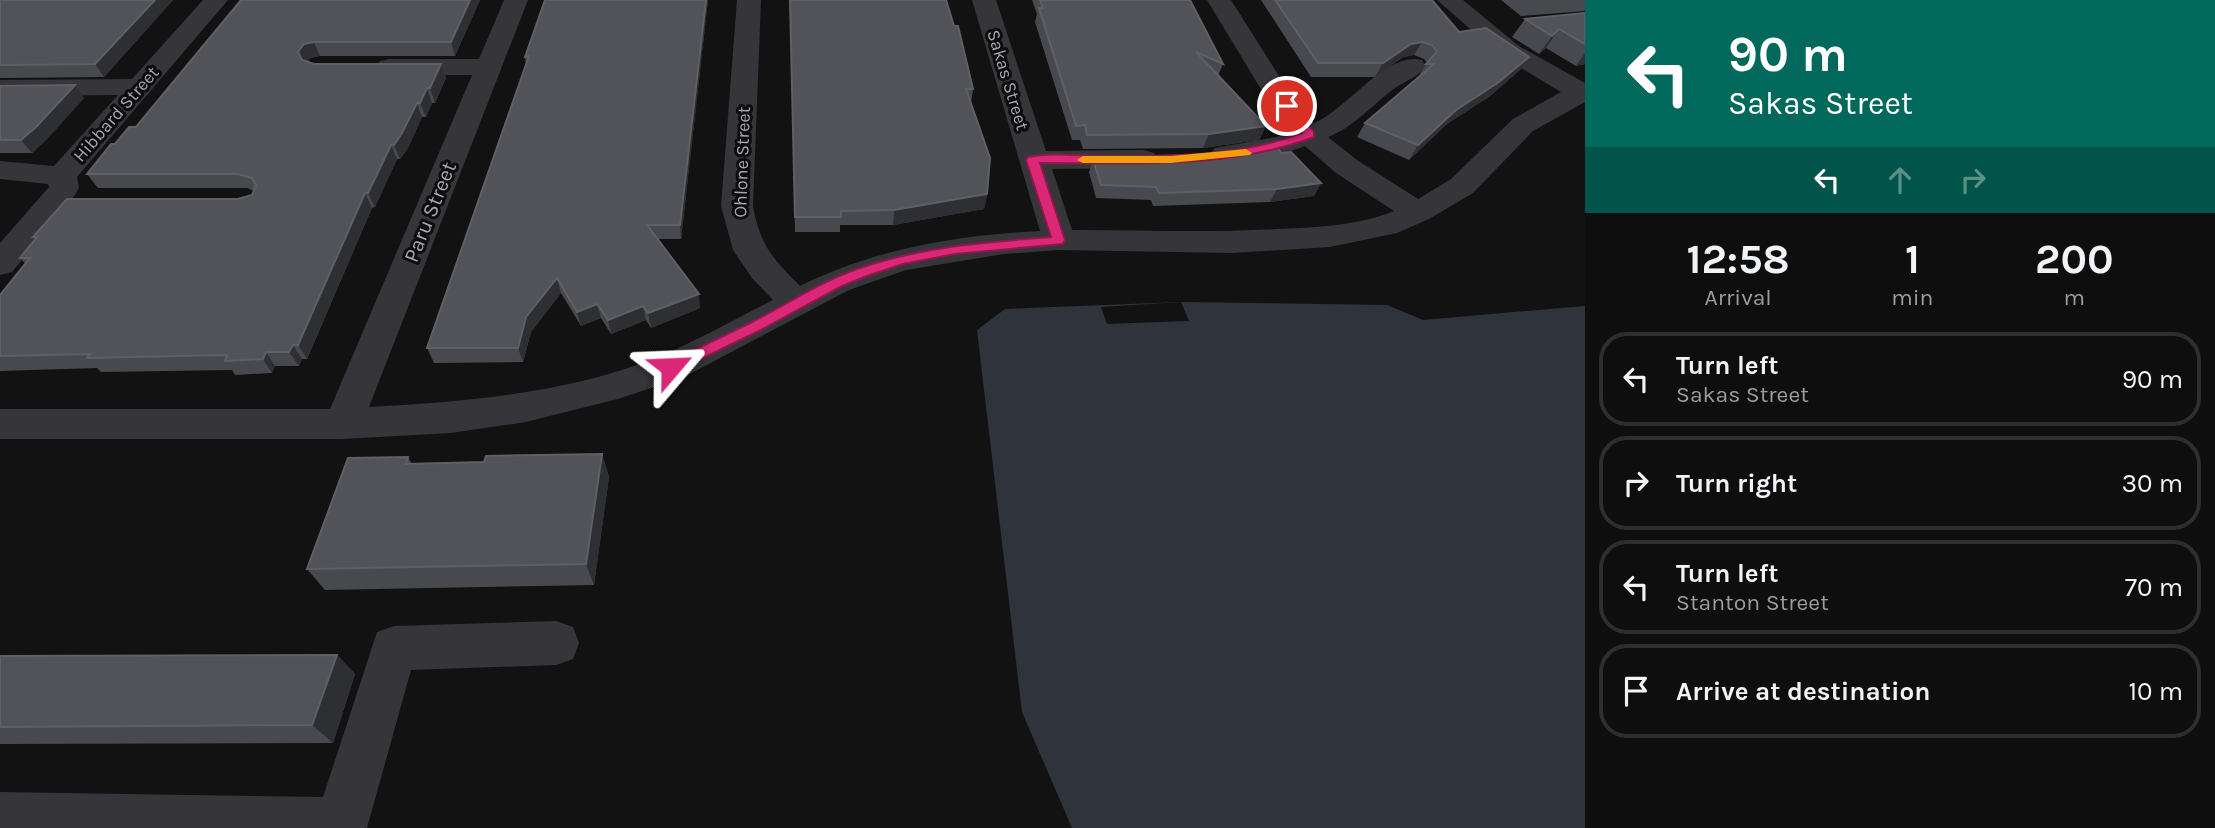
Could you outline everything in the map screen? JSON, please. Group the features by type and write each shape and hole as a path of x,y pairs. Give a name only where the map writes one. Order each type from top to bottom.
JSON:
{"street":[{"name":"Hibbard Street","path":"0,264 140,87 216,0"},
{"name":"Paru Street","path":"344,424 516,0"},
{"name":"Ohlone Street","path":"749,0 737,206 741,235 751,256 796,303"},
{"name":"Sakas Street","path":"984,0 1059,240"},
{"path":"1219,0 1287,106 1309,135 1369,180 1418,212"},
{"path":"1449,0 1510,51 1584,93"},
{"path":"1482,30 1520,26"},
{"path":"1032,160 1183,158 1246,153 1282,145 1331,126 1386,82 1413,66"},
{"path":"359,67 489,67"},
{"path":"0,88 140,87"},
{"path":"0,424 344,424 451,418 526,407 618,385 671,367 756,326 837,282 901,260 1004,243 1059,240 1231,242 1330,237 1386,226 1418,212 1462,186 1523,125 1568,98 1584,93"},
{"path":"0,170 95,201"},
{"path":"0,819 341,826 394,648 556,643"}],"shaded area":[{"path":"1181,302 1387,305 1423,320 1585,306 1585,828 1072,828 1022,712 977,330 1005,309"}],"pier":[{"path":"1181,302 1189,321 1107,324 1101,307"}],"building":[{"path":"0,0 155,0 95,64 0,65"},
{"path":"241,0 470,0 451,42 314,42 304,44 298,52 302,60 314,64 441,64 430,88 427,88 420,103 417,103 394,145 391,145 368,193 365,193 298,345 293,345 289,352 266,352 263,359 225,361 227,355 87,358 90,354 0,356 0,295 30,258 20,258 37,237 33,237 67,199 238,199 252,195 256,185 252,178 238,174 87,174 111,144 115,144 129,127 136,127"},
{"path":"545,0 706,0 680,225 647,225 699,294 648,313 643,306 608,320 597,304 577,312 557,278 526,317 518,348 427,348 529,56 525,57"},
{"path":"790,0 946,0 954,26 958,26 973,89 966,89 990,158 987,194 894,210 841,211 841,217 795,217"},
{"path":"1040,0 1190,0 1223,64 1196,52 1266,126 1209,134 1087,135 1085,125 1076,126 1039,8 1043,8"},
{"path":"1275,0 1432,0 1459,32 1486,28 1529,57 1499,82 1456,110 1418,145 1365,123 1434,64 1426,64 1437,52 1432,45 1422,42 1411,44 1383,63 1318,63"},
{"path":"1585,13 1585,44 1559,29 1552,36 1525,19"},
{"path":"75,85 21,140 0,140 0,86"},
{"path":"1276,145 1281,153 1291,152 1321,183 1277,189 1159,193 1156,187 1101,185 1093,159 1185,157"},
{"path":"602,454 586,564 307,569 348,458 408,457 406,464 484,462 486,456"},
{"path":"337,655 312,725 0,727 0,656"}],"slow traffic":[{"path":"1083,160 1171,159 1246,153"}],"route":[{"path":"671,367 756,326 837,282 862,272 901,260 955,249 1059,240 1032,160 1171,159 1246,153 1282,145 1309,135 1287,106"}]}
